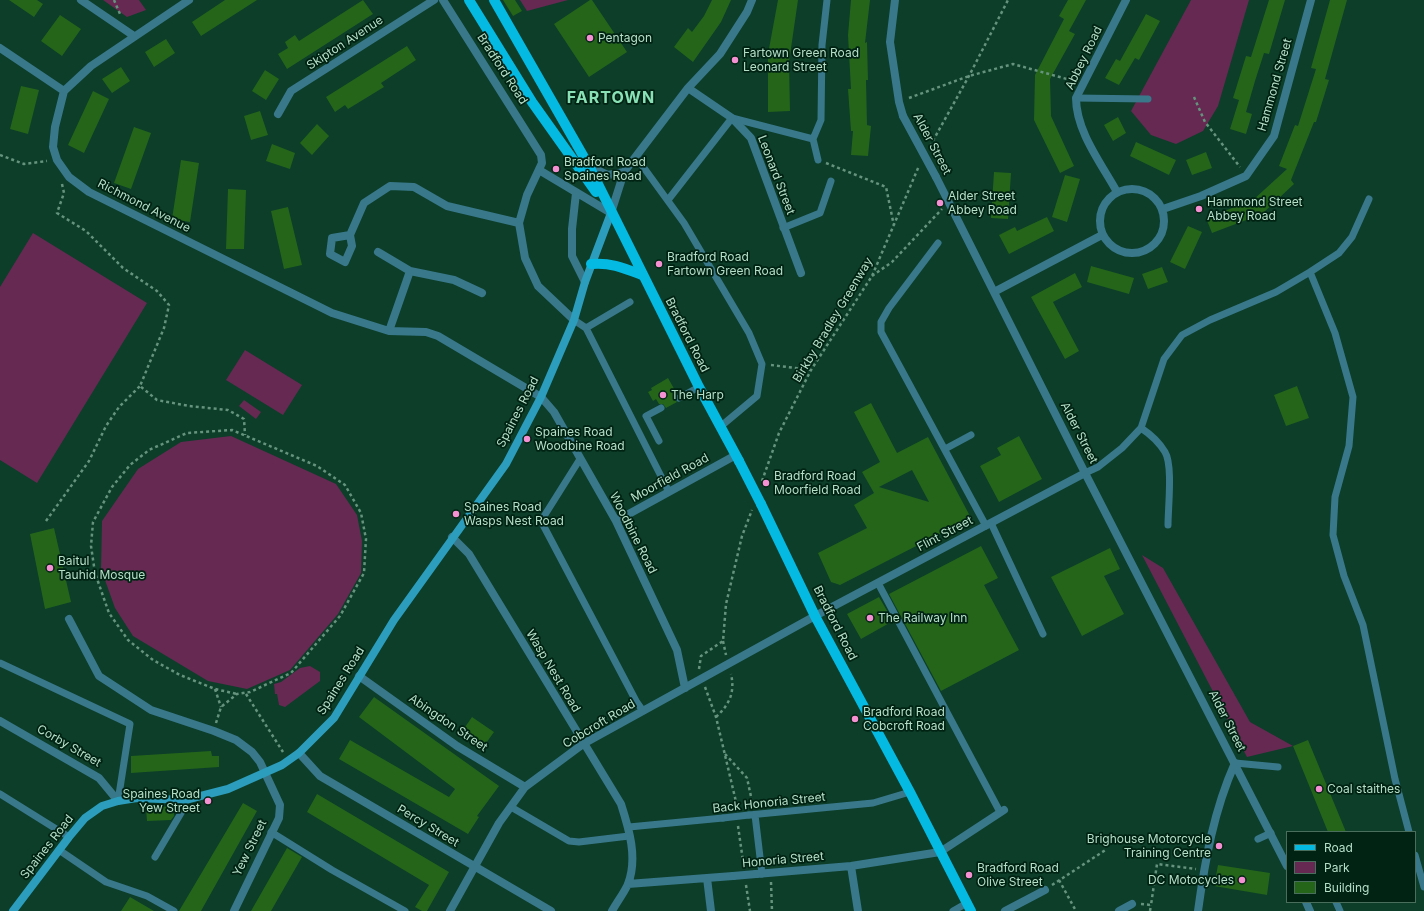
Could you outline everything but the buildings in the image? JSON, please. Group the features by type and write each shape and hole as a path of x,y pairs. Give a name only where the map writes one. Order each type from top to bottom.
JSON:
{"main road":[{"name":"Bradford Road","path":"469,0 532,102 611,213 698,387 761,504 815,616 910,792 969,907"},
{"path":"494,0 589,166 611,213"},
{"path":"592,264 614,264 642,275"}],"street":[{"path":"81,0 134,36"},
{"path":"59,164 53,147 53,137 64,91 91,66 189,0"},
{"name":"Skipton Avenue","path":"278,114 292,92 434,0"},
{"name":"Bradford Road","path":"443,0 541,155 542,163 539,170"},
{"path":"574,320 538,286 525,258 519,223 526,195 539,170 611,213 624,172 688,88 720,54 747,12 752,0"},
{"name":"Alder Street","path":"895,0 890,42 899,102 903,116 936,177 1085,473 1286,864"},
{"name":"Abbey Road","path":"1117,192 1086,135 1076,112 1076,98 1126,0"},
{"name":"Hammond Street","path":"1246,176 1274,136 1311,0"},
{"path":"0,48 64,91"},
{"name":"Leonard Street","path":"688,88 732,118 751,138 783,228 801,273"},
{"name":"Richmond Avenue","path":"59,164 69,177 89,192 332,313 389,331"},
{"path":"589,166 608,175 624,172"},
{"path":"1163,209 1201,196 1246,176"},
{"path":"350,235 364,203 390,186 414,187 447,206 519,223"},
{"path":"1124,189 1137,189 1152,196 1163,209 1164,219 1162,232 1156,243 1147,250 1130,254 1118,251 1108,244 1102,235 1099,224 1099,214 1104,204 1117,192 1124,189"},
{"path":"576,193 572,228 572,256 585,282"},
{"name":"Spaines Road","path":"13,911 69,836 86,818 102,806 118,801 137,798 185,800 228,789 266,774 289,761 334,718 394,620 452,537 506,464 541,397 574,320 585,282 611,213"},
{"path":"994,292 1102,235"},
{"path":"378,252 410,271 454,280 482,293"},
{"path":"389,331 410,271"},
{"name":"Woodbine Road","path":"389,331 426,332 438,336 541,397 554,412 616,522 677,650 685,688"},
{"name":"Moorfield Road","path":"616,522 669,492 737,458"},
{"name":"Flint Street","path":"815,616 1085,473"},
{"name":"Wasp Nest Road","path":"452,537 469,554 583,744 621,804 630,836 633,860 628,884 612,911"},
{"name":"Cobcroft Road","path":"450,911 499,823 525,787 583,744 815,616"},
{"name":"Yew Street","path":"69,619 99,676 151,710 236,740 252,752 266,774 280,805 279,818 234,911"},
{"name":"Abingdon Street","path":"359,676 457,746 525,787"},
{"name":"Corby Street","path":"0,721 99,778 118,801"},
{"name":"Percy Street","path":"298,753 320,776 474,868 551,911"},
{"path":"1198,911 1204,870 1215,818 1225,784 1235,763"},
{"path":"940,852 1002,811"},
{"name":"Honoria Street","path":"628,884 851,866 940,852"},
{"path":"851,866 858,911"},
{"path":"707,878 711,911"},
{"path":"1005,911 1045,890"},
{"path":"1119,911 1132,904"}],"lane":[{"path":"818,160 813,140 821,120 822,45 827,0"},
{"path":"1076,98 1148,99"},
{"path":"668,200 732,118 813,140"},
{"path":"636,157 684,223 749,333 762,364 758,396 720,427"},
{"path":"783,228 820,213 831,181"},
{"path":"1085,473 1098,467 1122,448 1141,428 1164,359 1182,335 1210,320 1276,292 1339,253 1352,237 1370,199"},
{"path":"938,243 888,308 881,322 881,332 945,449 989,524 1043,634"},
{"path":"1310,272 1335,333 1353,397 1348,446 1335,497 1333,535 1344,576 1363,625 1395,779 1409,831"},
{"path":"586,328 630,302"},
{"path":"574,320 586,328 669,492"},
{"path":"679,398 698,387"},
{"path":"659,441 646,416 661,408"},
{"path":"1141,428 1150,434 1166,452 1170,476 1168,526"},
{"path":"945,449 971,436"},
{"path":"580,459 541,521 636,701 643,711"},
{"path":"878,583 1002,811"},
{"path":"0,663 130,724 118,801"},
{"path":"1235,763 1278,766"},
{"name":"Back Honoria Street","path":"628,827 873,803 910,792"},
{"path":"0,794 69,836"},
{"path":"155,857 184,808 185,800"},
{"path":"511,808 569,841 579,842 630,836"},
{"path":"752,815 762,874"},
{"path":"271,832 332,870 405,911"},
{"path":"1258,839 1270,833"},
{"path":"59,850 106,882 147,896 174,911"},
{"path":"1416,859 1424,887"},
{"path":"953,911 969,907"}],"path":[{"path":"929,148 969,76 1008,0"},
{"path":"899,102 969,76 1013,64 1084,83"},
{"path":"1194,97 1205,122 1246,176"},
{"path":"0,155 24,164 59,164 64,193 57,213 86,231 123,268 158,291 169,305 164,328 140,386 119,407 106,426 89,461 46,521"},
{"path":"818,160 886,187 894,227"},
{"name":"Birkby Bradley Greenway","path":"779,433 811,370 872,276 923,160"},
{"path":"872,276 892,262 948,202"},
{"path":"762,364 811,370"},
{"path":"140,386 157,400 189,406 228,410 236,413 244,419 245,435"},
{"path":"232,430 245,435 317,466 345,485 361,513 366,539 364,573 340,616 291,673 246,694 237,694 215,689 180,675 153,660 128,640 109,613 95,572 91,546 93,522 112,487 130,465 149,450 187,433 232,430"},
{"path":"716,717 731,700 734,685 723,641 726,604 742,536"},
{"path":"723,641 701,656 698,665 701,680 716,717 736,806"},
{"path":"214,731 220,707 215,689"},
{"path":"220,707 237,694"},
{"path":"246,694 289,761"},
{"path":"724,754 747,778 752,815"},
{"path":"738,822 743,861"},
{"path":"1045,890 1107,848"},
{"path":"1150,911 1157,864 1204,870"},
{"path":"762,874 772,911"},
{"path":"1059,880 1076,911"},
{"path":"746,886 750,911"},
{"path":"1132,904 1151,905"}],"green space":[{"path":"103,0 139,0 146,10 127,17"},
{"path":"520,0 568,0 527,11"},
{"path":"1191,0 1249,0 1218,106 1203,131 1176,144 1151,135 1131,111"},
{"path":"33,233 147,303 37,483 0,460 0,287"},
{"path":"245,350 302,385 283,415 226,380"},
{"path":"244,400 261,412 256,419 239,406"},
{"path":"231,436 336,484 357,515 362,541 361,573 338,614 290,670 247,689 208,681 133,636 115,608 101,569 102,521 138,469 181,442"},
{"path":"1142,555 1163,568 1250,722 1293,746 1247,757"},
{"path":"310,666 320,672 320,681 285,707 279,705 277,694 275,694 274,684 281,682 300,668"}],"place":[{"name":"Pentagon","path":"590,38"},
{"name":"Fartown Green Road Leonard Street","path":"735,60"},
{"name":"Bradford Road Spaines Road","path":"556,169"},
{"name":"Alder Street Abbey Road","path":"940,203"},
{"name":"Hammond Street Abbey Road","path":"1199,209"},
{"name":"Bradford Road Fartown Green Road","path":"659,264"},
{"name":"The Harp","path":"663,395"},
{"name":"Spaines Road Woodbine Road","path":"527,439"},
{"name":"Bradford Road Moorfield Road","path":"766,483"},
{"name":"Spaines Road Wasps Nest Road","path":"456,514"},
{"name":"Baitul Tauhid Mosque","path":"50,568"},
{"name":"The Railway Inn","path":"870,618"},
{"name":"Bradford Road Cobcroft Road","path":"855,719"},
{"name":"Coal staithes","path":"1319,789"},
{"name":"Spaines Road Yew Street","path":"208,801"},
{"name":"Brighouse Motorcycle Training Centre","path":"1219,846"},
{"name":"Bradford Road Olive Street","path":"969,875"},
{"name":"DC Motocycles","path":"1242,880"}],"district":[{"name":"FARTOWN","path":"611,98"}]}
